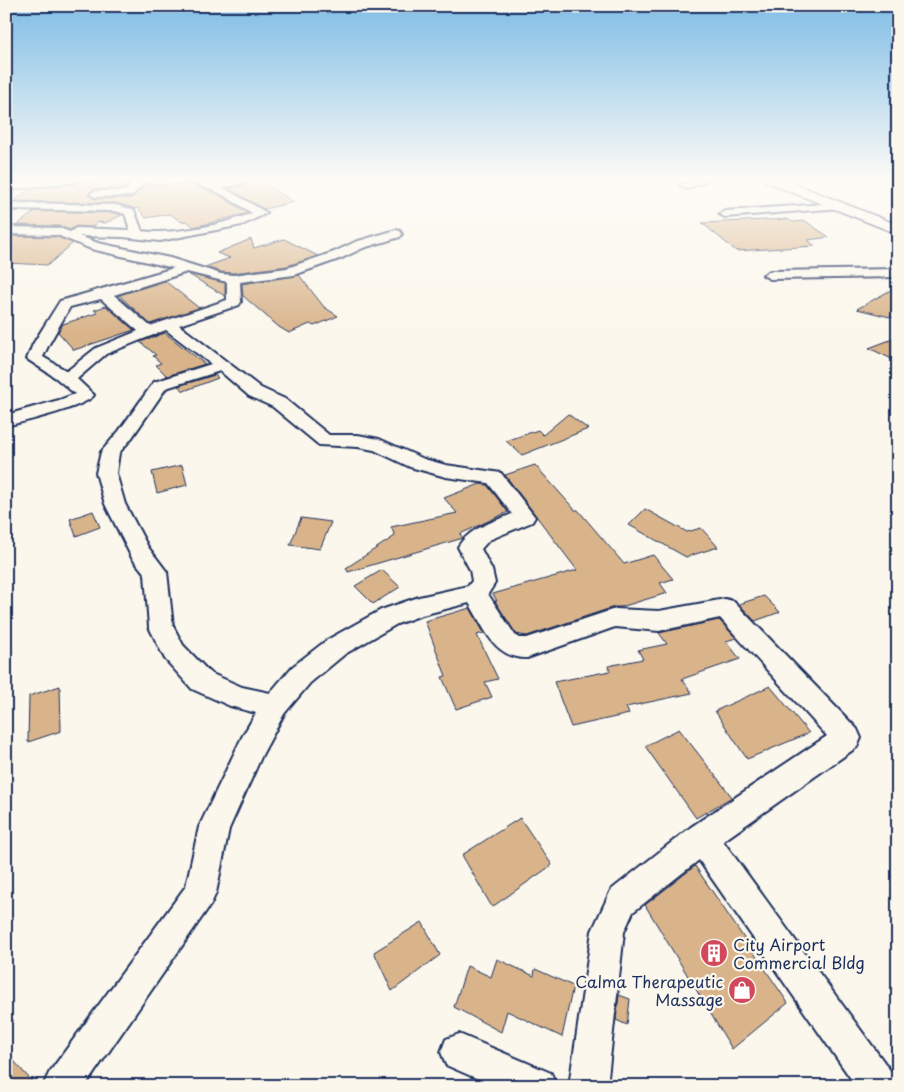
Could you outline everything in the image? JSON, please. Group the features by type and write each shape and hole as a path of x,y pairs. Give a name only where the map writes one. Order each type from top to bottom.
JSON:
{"street":[{"path":"6,230 160,237 207,230"},
{"path":"135,230 137,235"},
{"path":"59,232 95,246 166,261 220,278 233,279 289,272 338,255 359,245 396,234"},
{"path":"160,237 156,243 166,261"},
{"path":"6,421 65,404 86,395 66,378 34,358 65,304 104,294 186,268 184,267"},
{"path":"770,275 898,273"},
{"path":"66,378 101,350 168,324 234,302 233,279"},
{"path":"104,294 148,332"},
{"path":"62,1086 150,967 200,893 214,827 252,746 275,706 301,675 336,647 389,617 419,606 475,593 484,584 481,570 469,547 482,535 525,517 494,478 446,471 424,465 379,445 358,441 326,441 279,403 255,392 223,365 168,324"},
{"path":"223,365 160,385 125,435 110,452 106,472 115,504 140,552 156,572 161,627 174,652 201,681 239,698 275,706"},
{"path":"475,593 506,642 518,648 527,648 615,618 659,621 725,608 847,738 702,838 622,901 608,931 588,1086"},
{"path":"702,838 879,1086"},
{"path":"459,1052 538,1086"}],"building":[{"path":"710,230 818,230 829,237 808,240 815,246 736,251"},
{"path":"6,236 57,237 73,243 48,265 6,263"},
{"path":"251,239 254,248 284,239 318,256 287,266 233,273 221,272 205,267 230,258 217,253"},
{"path":"188,274 225,283 225,296"},
{"path":"299,275 324,307 338,316 314,326 310,324 289,333 279,327 243,296 242,284"},
{"path":"165,281 199,308 150,324 119,295"},
{"path":"898,286 898,319 857,309"},
{"path":"106,306 134,330 74,350 58,332 63,324 97,313 94,310"},
{"path":"165,333 205,364 167,376 156,365 161,363 153,356 156,355 140,342"},
{"path":"898,337 898,362 869,348"},
{"path":"215,375 218,378 184,391 178,386"},
{"path":"568,414 588,429 522,455 506,441 538,430 543,435"},
{"path":"182,465 187,485 157,493 152,472"},
{"path":"535,465 575,510 578,510 624,564 653,555 673,579 660,583 667,593 621,607 614,607 527,636 516,634 495,601 497,601 493,594 577,570 505,475"},
{"path":"480,484 487,485 508,512 460,534 463,538 348,572 346,568 395,536 391,527 457,513 444,498"},
{"path":"645,509 687,532 701,528 718,547 686,557 629,525"},
{"path":"93,511 100,527 76,536 70,519"},
{"path":"301,518 331,522 320,549 290,545"},
{"path":"382,570 400,587 373,604 355,586"},
{"path":"764,596 780,612 755,621 739,604"},
{"path":"470,608 484,633 477,635 498,679 485,682 492,697 456,709 442,677 446,676 425,621"},
{"path":"719,620 736,638 726,641 740,659 682,679 692,693 626,707 629,714 571,727 554,682 610,671 608,666 643,659 638,650 667,644 659,633"},
{"path":"60,686 61,731 28,742 29,696"},
{"path":"770,686 809,733 747,759 715,711"},
{"path":"679,729 732,797 696,818 645,746"},
{"path":"520,818 552,865 492,907 462,855"},
{"name":"City Airport Commercial Bldg","path":"695,866 788,1003 732,1049 645,905"},
{"path":"422,922 440,955 392,991 374,952"},
{"path":"497,959 534,976 535,969 573,986 562,1037 507,1011 501,1032 454,1007 467,966 491,977"},
{"path":"619,995 630,999 627,1025 616,1020"},
{"path":"6,1052 36,1086 6,1086"}],"place":[{"name":"City Airport Commercial Bldg","path":"714,953"},
{"name":"Calma Therapeutic Massage","path":"742,990"}]}
